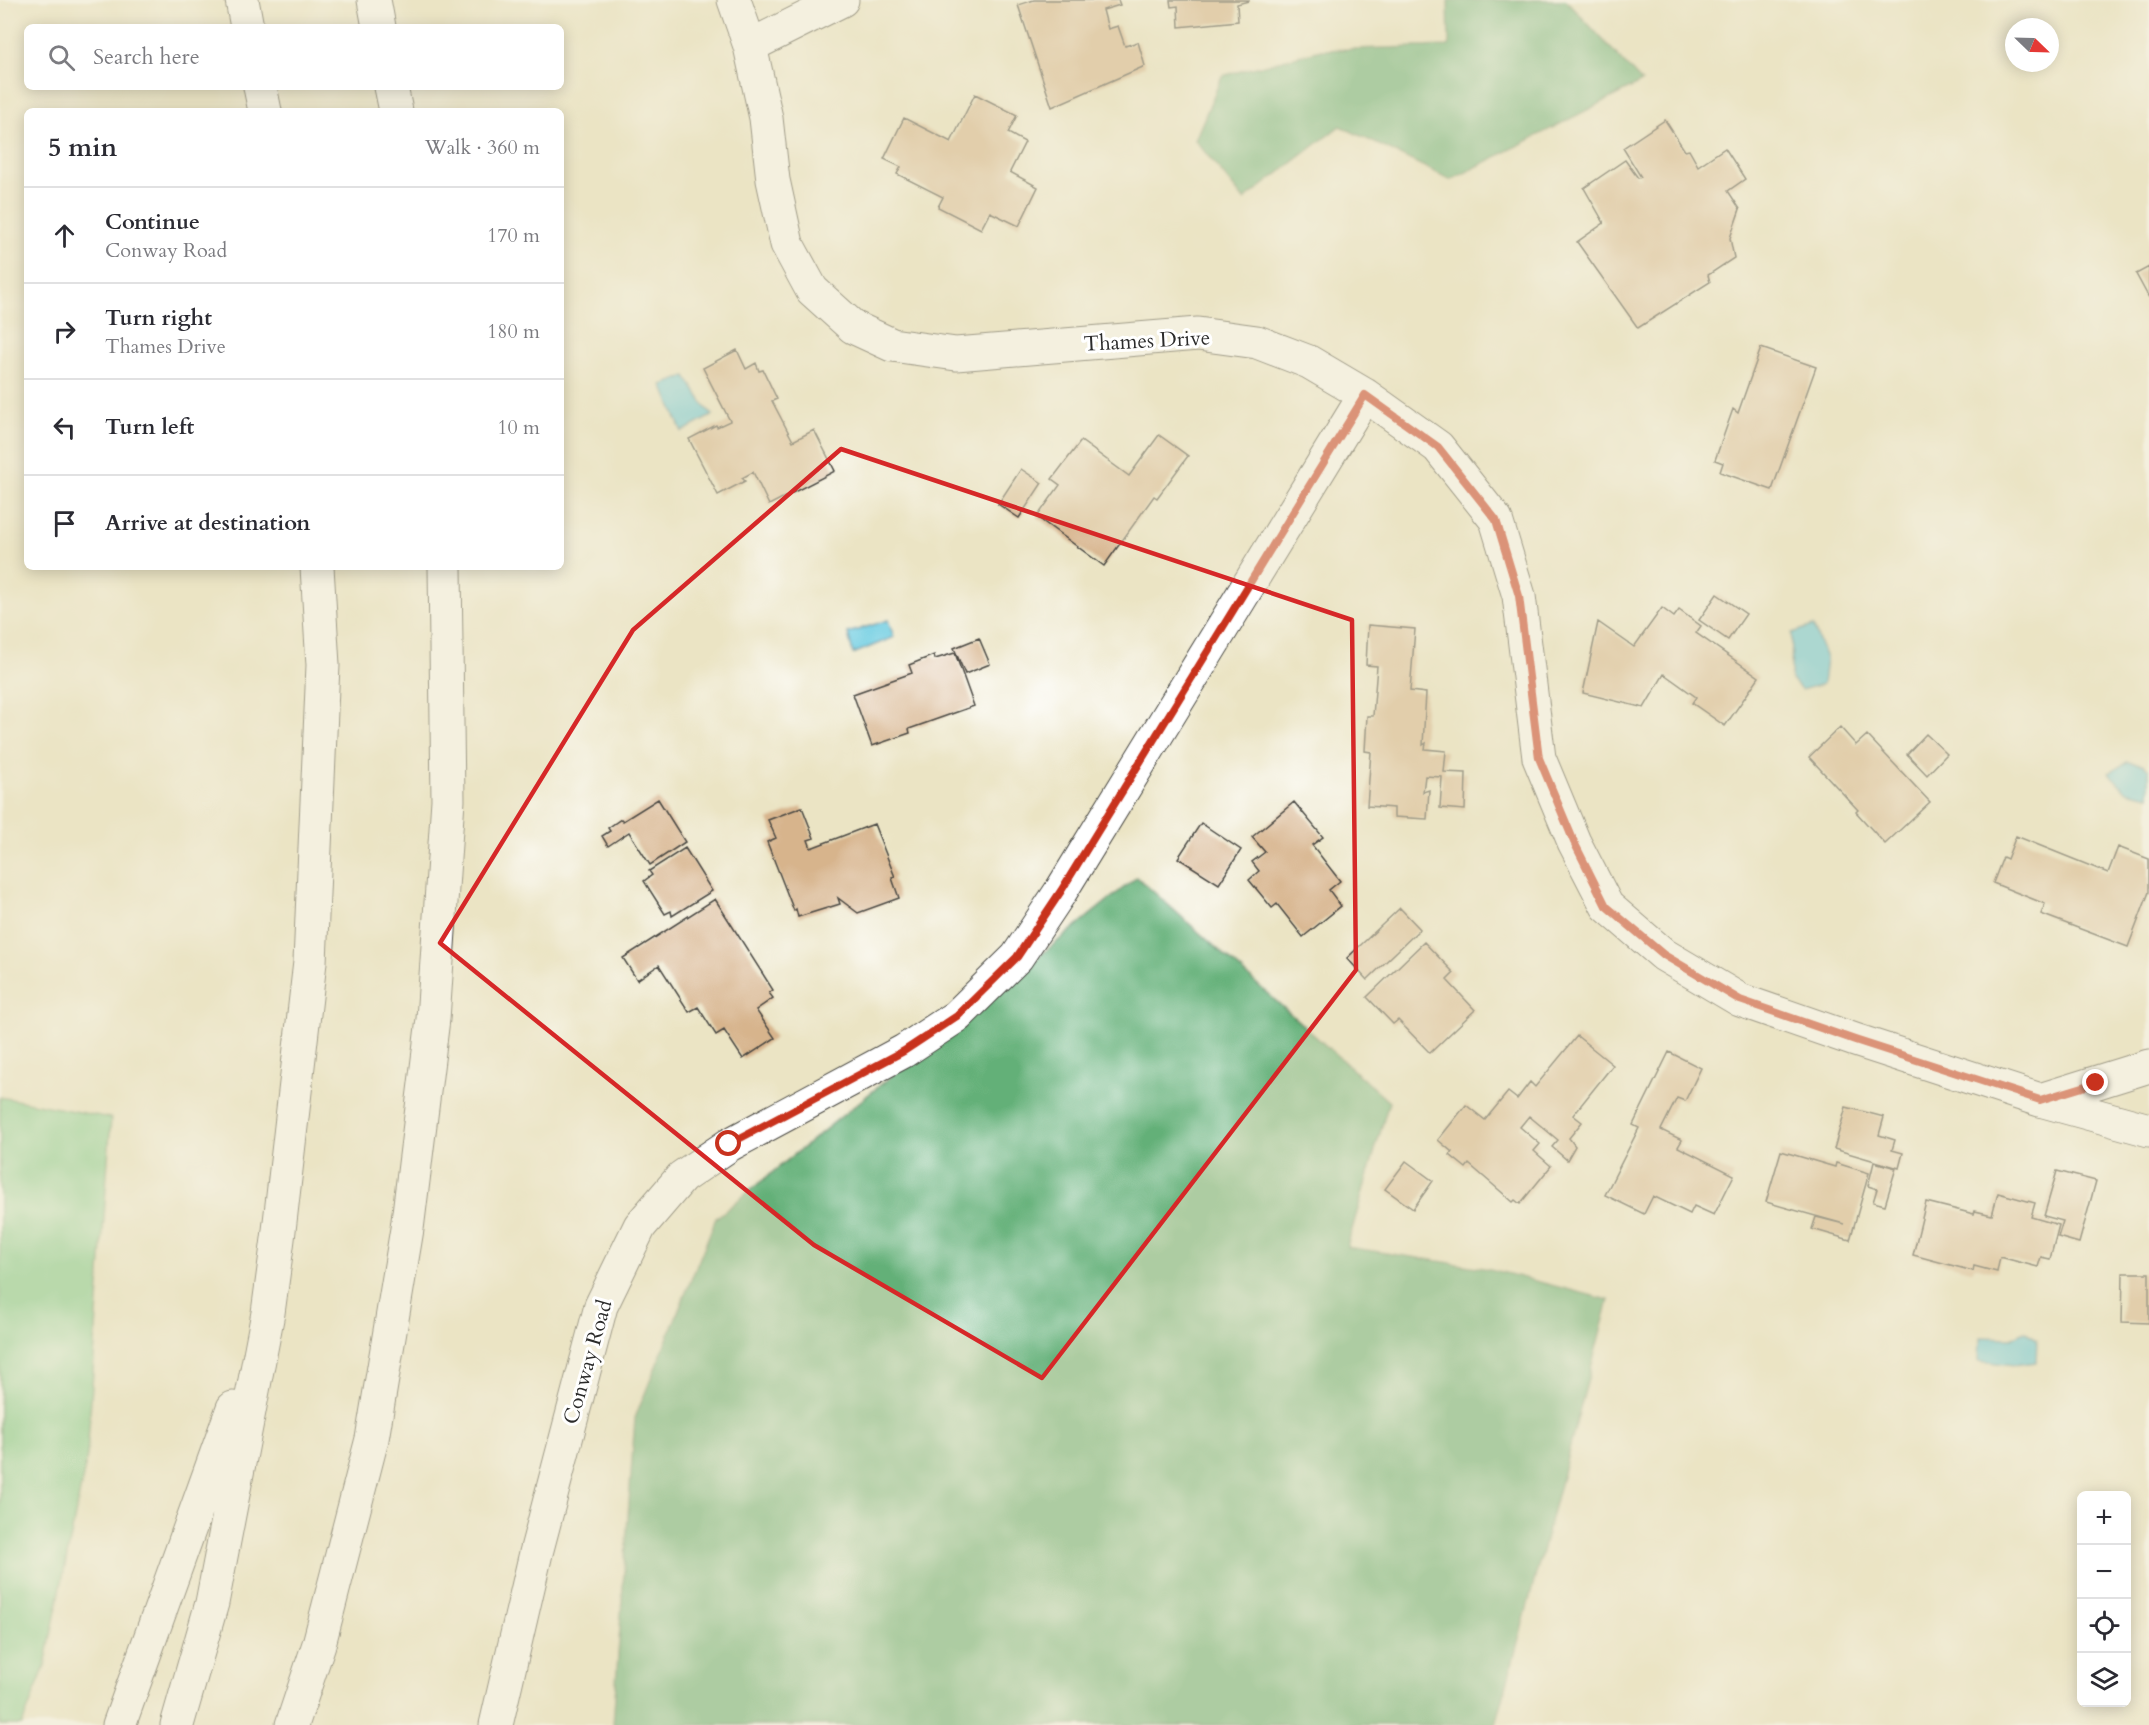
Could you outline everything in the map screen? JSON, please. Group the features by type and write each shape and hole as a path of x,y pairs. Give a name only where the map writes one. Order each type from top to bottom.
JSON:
{"main road":[{"path":"242,0 247,24"},
{"path":"374,0 378,24"},
{"name":"Thames Drive","path":"734,0 750,46 766,118 773,180 787,244 812,290 853,327 892,345 956,354 1198,334 1257,342 1309,362 1365,395 1438,447 1496,520 1519,596 1539,758 1574,842 1606,906 1664,955 1740,1000 2040,1100 2149,1130"},
{"path":"750,46 842,0"},
{"path":"261,90 264,108"},
{"path":"392,90 395,108"},
{"name":"Conway Road","path":"496,1725 536,1553 601,1306 640,1227 682,1177 729,1144 904,1051 957,1016 1017,957 1067,881 1365,395"},
{"path":"177,1725 212,1603 268,1313 310,962 323,664 317,570"},
{"path":"292,1725 319,1644 372,1439 408,1230 433,1019 448,800 445,570"},
{"path":"2040,1100 2149,1066"},
{"path":"119,1725 268,1313"}],"highlighted area":[{"path":"841,449 1352,620 1356,970 1042,1378 814,1245 440,943 633,630"}],"green space":[{"path":"1448,0 1566,0 1642,82 1451,180 1340,126 1244,200 1195,140 1222,76 1321,50 1449,46"},
{"path":"1137,877 1389,1102 1347,1247 1490,1269 1609,1300 1496,1725 613,1725 635,1418 716,1218"},
{"path":"0,1097 111,1118 87,1456 45,1666 22,1725 0,1725"}],"water":[{"path":"686,376 705,407 713,415 682,432 662,385"},
{"path":"888,620 894,637 853,654 848,633"},
{"path":"1813,626 1826,658 1823,684 1801,690 1791,679 1792,633"},
{"path":"2127,762 2143,764 2149,769 2149,796 2126,791 2109,773"},
{"path":"2024,1331 2037,1339 2036,1362 2014,1365 1979,1361 1980,1337 2012,1338"}],"building":[{"path":"1034,0 1118,0 1120,5 1103,10 1108,29 1118,26 1125,46 1138,42 1145,66 1052,107 1018,5"},
{"path":"1170,0 1249,1 1237,4 1238,21 1179,27 1178,6 1171,7"},
{"path":"975,94 1017,115 1008,133 1025,142 1010,172 1038,187 1019,226 990,212 981,229 938,207 943,197 897,174 901,167 884,159 904,118 951,142"},
{"path":"1665,120 1685,151 1689,150 1698,166 1725,148 1745,179 1728,191 1740,209 1730,238 1734,258 1708,275 1710,282 1638,328 1577,242 1604,223 1584,188 1625,160 1638,178 1641,177 1623,148"},
{"path":"2149,267 2149,298 2136,274"},
{"path":"1761,348 1816,367 1772,490 1720,472 1723,463 1715,460 1733,409 1738,413"},
{"path":"737,350 746,369 756,363 759,371 763,370 777,399 772,401 793,441 814,430 835,471 769,505 753,472 742,478 745,481 718,495 689,439 716,425 717,427 730,421 703,368"},
{"path":"1159,435 1188,456 1157,498 1154,496 1104,566 1037,517 1060,485 1052,479 1081,441 1129,476"},
{"path":"1021,469 1042,483 1019,518 998,504"},
{"path":"1717,594 1746,614 1728,640 1699,620"},
{"path":"1662,608 1674,617 1679,610 1701,626 1696,633 1759,677 1725,726 1692,703 1696,697 1664,674 1644,708 1583,693 1598,622 1634,647"},
{"path":"1368,625 1415,629 1410,691 1426,693 1423,745 1426,743 1425,749 1446,751 1444,772 1466,773 1465,810 1440,808 1442,777 1425,776 1423,792 1429,790 1427,819 1394,817 1394,808 1367,806 1371,752 1365,751 1367,716 1373,716 1377,666 1366,665"},
{"path":"979,638 990,664 965,674 954,648"},
{"path":"955,653 974,706 909,729 910,733 872,746 853,694 912,673 909,665 934,655 935,659"},
{"path":"1840,727 1856,745 1867,735 1930,802 1885,844 1856,812 1858,810 1809,757"},
{"path":"1926,734 1947,754 1927,775 1907,754"},
{"path":"658,799 685,842 650,865 629,832 608,846 602,836 610,831 608,828"},
{"path":"1294,802 1323,837 1312,845 1340,881 1329,890 1341,906 1303,937 1277,904 1272,908 1249,880 1259,871 1252,862 1265,852 1252,837"},
{"path":"802,807 814,838 808,840 811,848 874,824 895,877 892,878 899,898 858,913 838,898 840,904 798,917 767,842 776,838 768,820"},
{"path":"1201,823 1241,850 1219,884 1178,858"},
{"path":"2016,836 2108,873 2118,847 2149,859 2149,892 2128,947 2041,914 2045,904 1993,883 2003,857 2007,859"},
{"path":"685,848 712,891 672,916 671,911 665,914 644,881 652,875 649,871"},
{"path":"715,899 773,990 769,993 773,998 756,1010 775,1038 743,1059 724,1030 716,1035 698,1007 689,1012 659,965 637,980 623,958"},
{"path":"1400,908 1420,929 1367,980 1347,958"},
{"path":"1424,942 1454,973 1447,980 1475,1010 1430,1053 1398,1020 1393,1024 1367,997"},
{"path":"1577,1036 1613,1065 1573,1115 1582,1122 1569,1138 1575,1146 1567,1160 1552,1147 1558,1140 1529,1116 1520,1127 1540,1144 1534,1151 1551,1166 1520,1204 1515,1200 1513,1202 1469,1164 1466,1168 1450,1155 1452,1152 1438,1140 1466,1105 1485,1120 1508,1092 1517,1099 1530,1082 1535,1087"},
{"path":"1669,1052 1701,1068 1685,1101 1677,1098 1661,1130 1682,1140 1678,1147 1734,1175 1714,1215 1694,1206 1690,1214 1653,1196 1644,1214 1605,1195 1639,1128 1633,1125"},
{"path":"1846,1107 1884,1117 1879,1135 1895,1140 1892,1150 1903,1153 1899,1168 1834,1149"},
{"path":"1781,1151 1835,1167 1836,1163 1869,1173 1850,1240 1812,1229 1816,1217 1844,1224 1766,1202"},
{"path":"1406,1161 1433,1181 1413,1209 1385,1189"},
{"path":"1874,1162 1896,1168 1885,1205 1873,1202 1877,1189 1868,1186"},
{"path":"2057,1171 2096,1181 2079,1243 2058,1237 2063,1221 2044,1216"},
{"path":"1998,1193 2035,1203 2031,1217 2059,1225 2050,1259 2041,1257 2038,1267 2000,1257 1997,1272 1974,1266 1973,1271 1913,1255 1926,1202 1974,1214 1975,1211 1992,1215"},
{"path":"2123,1273 2149,1273 2149,1323 2122,1322"}],"route":[{"path":"729,1144 904,1051 957,1016 1017,957 1061,891 1365,395 1438,447 1496,520 1519,596 1539,758 1574,842 1606,906 1664,955 1740,1000 2040,1100 2096,1083"}]}
